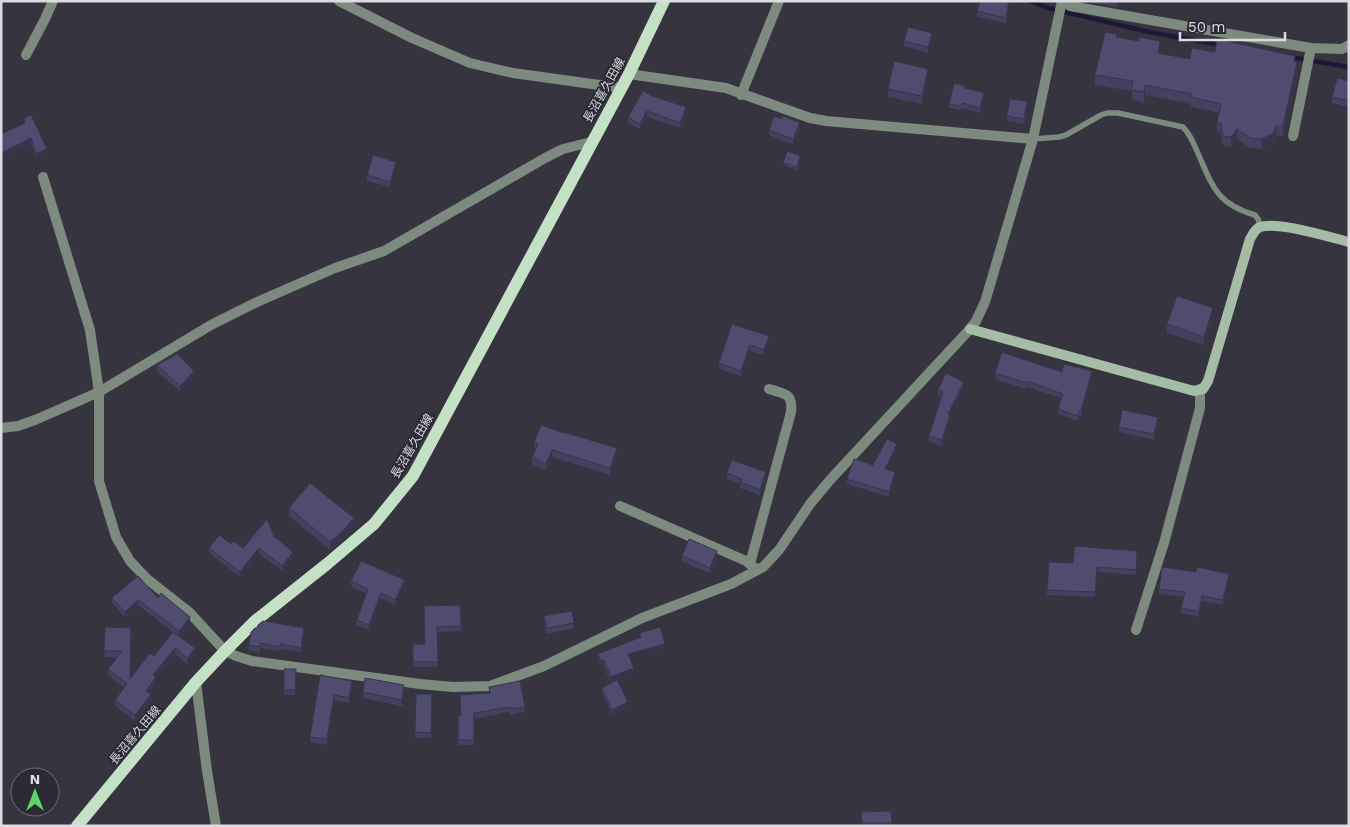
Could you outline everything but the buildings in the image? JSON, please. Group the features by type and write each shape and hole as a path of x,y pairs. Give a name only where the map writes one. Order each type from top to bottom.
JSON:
{"main road":[{"name":"長沼喜久田線","path":"77,826 196,682 225,651 255,621 374,524 413,476 629,74 664,1"}],"street":[{"path":"26,55 53,1"},
{"path":"339,1 419,41 485,68 621,88"},
{"path":"742,95 779,1"},
{"path":"620,506 754,567 763,567 779,550 810,504 842,466 976,321 985,302 1032,139 1064,1 1070,6 1311,48 1342,50 1349,45"},
{"path":"1293,136 1311,48"},
{"path":"629,74 726,88 810,118 1032,139"},
{"path":"1,428 18,426 35,420 99,392 212,325 257,302 384,251 545,158 563,149 591,142"},
{"path":"43,177 90,330 99,392 99,481 116,537 135,567 147,579 190,612 225,651 252,661 420,684 453,687 490,686 544,666 642,618 731,584 754,567 791,412 792,404 789,397 769,389"},
{"path":"970,329 1194,391 1203,389 1208,381 1250,238 1255,230 1261,227 1283,226 1349,242"},
{"path":"1136,630 1164,543 1200,408 1200,389"},
{"path":"196,682 216,826"}],"lane":[{"path":"1032,139 1066,135 1107,113 1118,113 1183,127 1190,136 1218,195 1231,205 1255,215 1261,227"}],"waterway":[{"path":"1030,1 1048,8 1149,32 1221,45"},
{"path":"1290,57 1349,67"}]}
